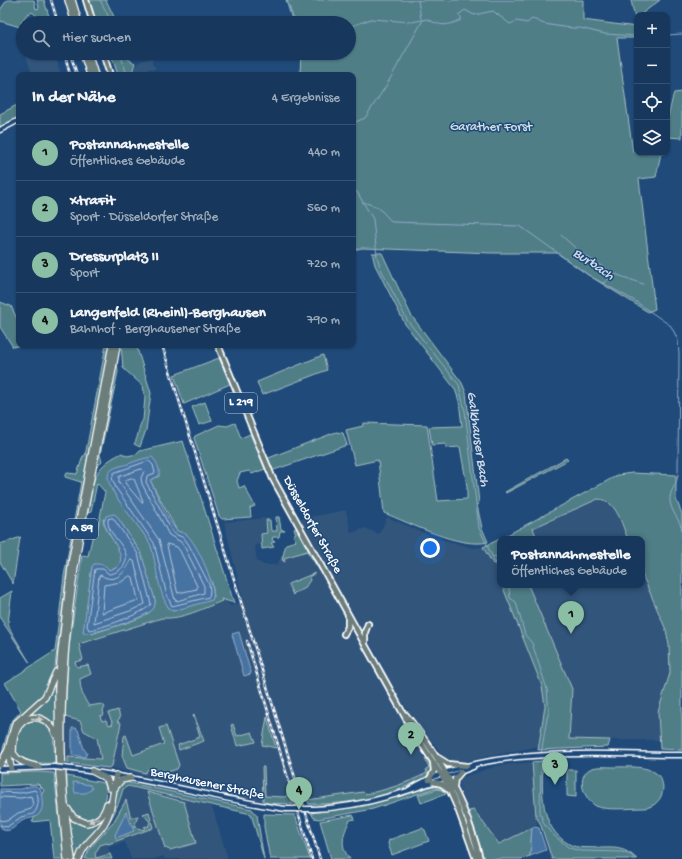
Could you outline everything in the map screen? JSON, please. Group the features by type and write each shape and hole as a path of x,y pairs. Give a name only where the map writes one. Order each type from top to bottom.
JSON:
{"highway":[{"path":"68,0 72,16"},
{"path":"72,0 77,16"},
{"path":"85,60 89,72"},
{"path":"90,60 94,72"},
{"name":"A 59","path":"67,859 60,789 58,740 61,653 72,559 111,348"},
{"name":"A 59","path":"72,859 65,804 62,716 70,605 81,531 116,348"},
{"path":"11,768 10,751 15,724 20,718 41,702 50,690 61,653"},
{"path":"0,765 10,751 19,726 31,718 38,718 48,722 54,729 58,740"},
{"path":"10,751 18,761 39,767"},
{"path":"92,771 104,776 108,780 111,789"},
{"path":"79,859 88,840 105,823 114,774"},
{"path":"65,804 74,818 86,823 93,822 100,819 104,813 111,789 118,782 131,778"}],"main road":[{"path":"86,0 91,16"},
{"path":"105,60 109,72"},
{"path":"0,130 16,122"},
{"name":"Düsseldorfer Straße","path":"219,348 265,464 409,724 455,790 480,859"},
{"path":"344,634 348,627 348,614"},
{"path":"365,644 365,632 368,624"},
{"name":"Düsseldorfer Straße","path":"402,709 432,751 445,775 476,859"},
{"path":"432,751 447,764 467,766"},
{"name":"Berghausener Straße","path":"0,769 48,767 92,771 114,774 227,800 286,809 314,809 371,802 408,790 467,766 482,763 544,755 682,755"},
{"path":"431,781 434,771 433,760"},
{"name":"Berghausener Straße","path":"445,775 461,772 482,763"},
{"path":"455,790 455,779 461,772"},
{"name":"L 219","path":"431,781 444,785 453,797"}],"shaded area":[{"path":"27,60 57,60 60,72 31,72"},
{"path":"153,60 152,64 156,68 153,70 151,68 145,72 133,72 139,62"},
{"path":"598,499 607,501 614,508 627,536 517,536"},
{"path":"346,510 351,533 365,528 379,534 387,517 436,538 474,548 497,544 497,588 645,588 645,581 666,630 669,645 670,673 658,712 659,740 569,740 467,761 451,760 444,757 398,697 385,674 382,665 299,519"},
{"path":"265,518 267,533 262,544 255,545 257,561 264,565 277,565 281,556 308,549 425,759 429,767 426,769 427,773 408,782 374,793 365,794 363,792 322,799 281,801 252,800 95,764 66,761 65,717 69,647 162,618 170,618 199,610 222,601 226,601 231,606 243,601 224,522"},
{"path":"532,762 537,825 499,844 474,810 469,811 460,789 460,778 496,766"},
{"path":"128,786 212,806 228,859 165,859 163,856 155,859 131,859 125,842 108,847 112,859 84,859 94,842 110,823 119,807 123,789"}],"green space":[{"path":"7,0 34,0 36,9 39,8 37,0 44,0 49,16 37,16 32,12 30,14 28,13 26,16 16,16 16,26 0,21 0,10"},
{"path":"87,0 106,0 114,16 93,16"},
{"name":"Garather Forst","path":"286,0 583,0 583,20 634,27 634,38 617,38 634,156 660,156 656,177 639,179 655,309 648,312 588,275 557,253 492,253 362,248 356,249 356,72 300,72 301,60 356,60 356,16 291,16"},
{"path":"631,0 660,0 644,12 634,12 634,14"},
{"path":"113,60 129,60 135,63 132,72 117,72"},
{"path":"682,92 682,138 670,137 670,110 674,93"},
{"path":"16,106 16,120 0,129 0,114"},
{"path":"372,253 382,253 411,315 462,383 466,393 479,502 477,505 482,528 488,542 464,542 450,539 384,513 378,460 355,465 346,430 363,426 364,423 427,425 438,501 467,499 467,486 460,447 446,448 446,444 432,445 429,427 462,426 459,401 455,389 405,324 375,265"},
{"path":"0,302 11,306 16,317 16,346 13,347 0,327"},
{"path":"105,348 108,348 66,580 54,674 43,696 14,722 5,752 0,760 10,723 21,711 5,683 55,651 64,576 81,482 65,477 67,473 77,474 83,456 85,456"},
{"path":"121,348 137,348 151,393 146,430 140,447 134,444 143,420 145,397 143,386 123,368"},
{"path":"323,355 327,370 262,395 257,382"},
{"path":"219,358 230,384 184,404 174,375"},
{"path":"117,359 118,372 100,455 102,462 95,469"},
{"path":"205,402 212,421 199,425 192,407"},
{"path":"235,423 241,438 250,434 265,469 252,474 249,471 240,473 237,481 239,488 244,486 255,506 250,508 251,517 222,519 219,516 194,438 195,436 219,425 227,426"},
{"path":"336,432 343,433 347,445 271,471 266,459"},
{"path":"183,441 234,603 221,599 222,601 185,615 162,618 79,644 83,660 75,662 77,667 88,665 91,674 80,679 81,690 85,700 89,706 102,704 105,707 103,711 104,715 100,716 102,721 106,720 109,725 113,724 108,713 118,710 120,718 117,721 121,723 112,766 108,768 68,763 68,757 101,759 97,738 84,731 80,721 65,717 69,647 82,555 88,556 93,534 98,527 105,492 97,483 91,512 88,513 93,484 95,477 104,464 122,453 127,456 137,454 140,451","holes":["148,458 159,474 159,476 150,480 177,531 187,535 212,583 214,597 173,611 169,609 164,597 151,544 112,490 112,470","103,519 122,524 141,553 155,603 152,610 146,615 92,634 88,598 92,567 109,570 116,568 120,563 121,557"]},
{"path":"566,458 568,460 506,493 505,492"},
{"path":"632,473 676,475 676,499 682,514 682,750 660,749 658,712 670,673 669,645 666,630 645,581 645,536 627,536 614,508 604,500 598,499 533,528 536,536 506,536 618,475"},
{"path":"276,517 279,517 281,529 285,531 280,531 279,537 273,537 272,540 275,542 271,543 274,547 262,549 261,534 267,533 266,520 270,520 271,531 277,531"},
{"path":"296,528 320,571 307,551 284,558 285,562 282,560 286,544 296,541 293,535 296,533 294,529"},
{"path":"21,537 13,584 0,562 0,544"},
{"path":"497,540 497,563 493,564 483,547"},
{"path":"315,573 309,577 310,580 304,589 294,593 293,595 288,584"},
{"path":"503,588 529,588 572,689 569,739 610,740 608,747 538,750 545,706 542,686"},
{"path":"12,591 8,623 11,631 30,663 0,618 0,598"},
{"path":"57,678 55,728 44,718 23,721 51,690"},
{"path":"193,715 204,741 179,750 178,745 200,737"},
{"path":"267,717 276,748 262,745"},
{"path":"40,719 53,731 55,763 33,762 23,758 14,750 19,730 28,720"},
{"path":"233,724 237,736 252,732 256,742 237,746 231,725"},
{"path":"166,726 179,765 177,769 164,773 148,769 145,773 127,768 122,756 124,736 126,735 133,755 164,744 159,728"},
{"path":"426,758 431,767 428,776 400,789 370,798 340,803 309,804 307,800 363,792 365,794 397,786 427,773 426,769 429,767 425,759"},
{"path":"543,761 542,784 544,807 552,828 559,837 572,846 583,848 614,848 623,850 637,859 552,859 540,823 536,817 532,762"},
{"path":"262,767 264,767 265,796 285,797 290,792 293,804 267,803 263,801"},
{"path":"600,767 630,767 648,769 657,774 661,779 663,790 658,801 654,805 643,808 612,809 600,808 591,803 585,793 582,781 587,771 592,768"},
{"path":"567,770 576,770 576,797 567,796"},
{"path":"0,773 54,773 64,859 54,859 50,820 32,822 42,805 41,796 44,790 38,784 0,786"},
{"path":"67,776 104,783 106,787 106,796 99,817 83,821 72,815 68,803"},
{"path":"125,782 252,809 257,815 264,859 251,814 128,786 123,789 112,817 94,842 95,836 102,828 117,786"},
{"path":"433,786 439,786 445,790 435,788 373,809 319,819 314,818 311,813 365,806"},
{"path":"437,789 442,790 446,794 421,803 418,795"},
{"path":"147,792 184,802 196,843 170,850 165,848"},
{"path":"126,800 131,818 138,816 134,827 144,830 145,826 148,827 150,822 143,814 149,812 153,828 108,844 100,845 95,854 96,858 110,854 112,859 85,859 90,848 113,823"},
{"path":"108,807 106,817 78,859 74,859 68,814 90,824"},
{"path":"474,810 499,844 532,828 530,856 521,859 484,859 469,811"},
{"path":"264,814 295,815 310,859 270,859 264,827"},
{"path":"353,815 355,819 350,820 343,840 344,849 350,859 331,859 320,821"},
{"path":"422,828 425,830 429,841 392,855 388,844 389,840"}],"water":[{"path":"152,457 158,466 159,476 150,480 162,506 176,530 187,535 196,547 210,577 212,587 212,600 173,611 168,607 164,600 151,546 117,498 108,480 110,471 115,468"},
{"path":"114,514 141,553 155,600 154,606 152,610 146,614 128,622 106,629 83,633 92,567 94,564 101,564 105,565 109,570 116,568 120,563 121,558 117,546 104,522 106,516"},
{"path":"239,632 251,674 244,676 232,634"},
{"path":"72,728 76,728 78,730 84,749 87,753 85,757 72,755"},
{"path":"73,782 90,785 92,789 86,793 75,793"},
{"path":"36,786 41,789 41,811 37,816 22,821 11,830 3,830 0,826 0,789 21,789"},
{"path":"126,812 134,831 116,838 115,835"},
{"path":"532,828 539,828 546,850 530,856"}],"waterway":[{"name":"Galkhauser Bach","path":"100,0 108,16"},
{"path":"287,0 293,16"},
{"path":"418,0 421,19"},
{"path":"356,24 371,19 412,22 427,19 444,25 461,20 461,17 458,15 465,10 474,15 493,11 510,24 517,21 527,23 532,19 544,24 580,28 605,34 634,36"},
{"path":"356,122 365,118 386,86 423,20"},
{"path":"670,35 682,34"},
{"name":"Galkhauser Bach","path":"122,60 126,72"},
{"name":"Galkhauser Bach","path":"356,192 373,219 377,257 381,269 407,320 459,385 465,411 479,528 497,567"},
{"name":"Burbach","path":"363,202 378,207 392,222 520,226 590,276 635,301 671,326 678,340 679,355 678,472"},
{"path":"561,235 581,253 614,274"},
{"path":"603,283 615,274 643,284"},
{"name":"Burbach","path":"678,474 670,501 672,509 682,530"},
{"name":"Galkhauser Bach","path":"493,556 497,557"},
{"name":"Galkhauser Bach","path":"509,588 510,598 516,602 525,635 532,643 547,689 549,713 541,754"},
{"name":"Galkhauser Bach","path":"541,757 540,812 544,824 551,833 569,848 581,851 622,852 631,855 635,859"}],"railway":[{"path":"51,0 56,16"},
{"path":"66,60 69,72"},
{"path":"72,60 76,72"},
{"path":"163,348 320,859"},
{"path":"247,641 312,859"}],"place":[{"name":"Postannahmestelle","path":"571,634"},
{"name":"XtraFit","path":"411,755"},
{"name":"Dressurplatz II","path":"555,785"},
{"name":"Langenfeld (Rheinl)-Berghausen","path":"299,810"}]}
